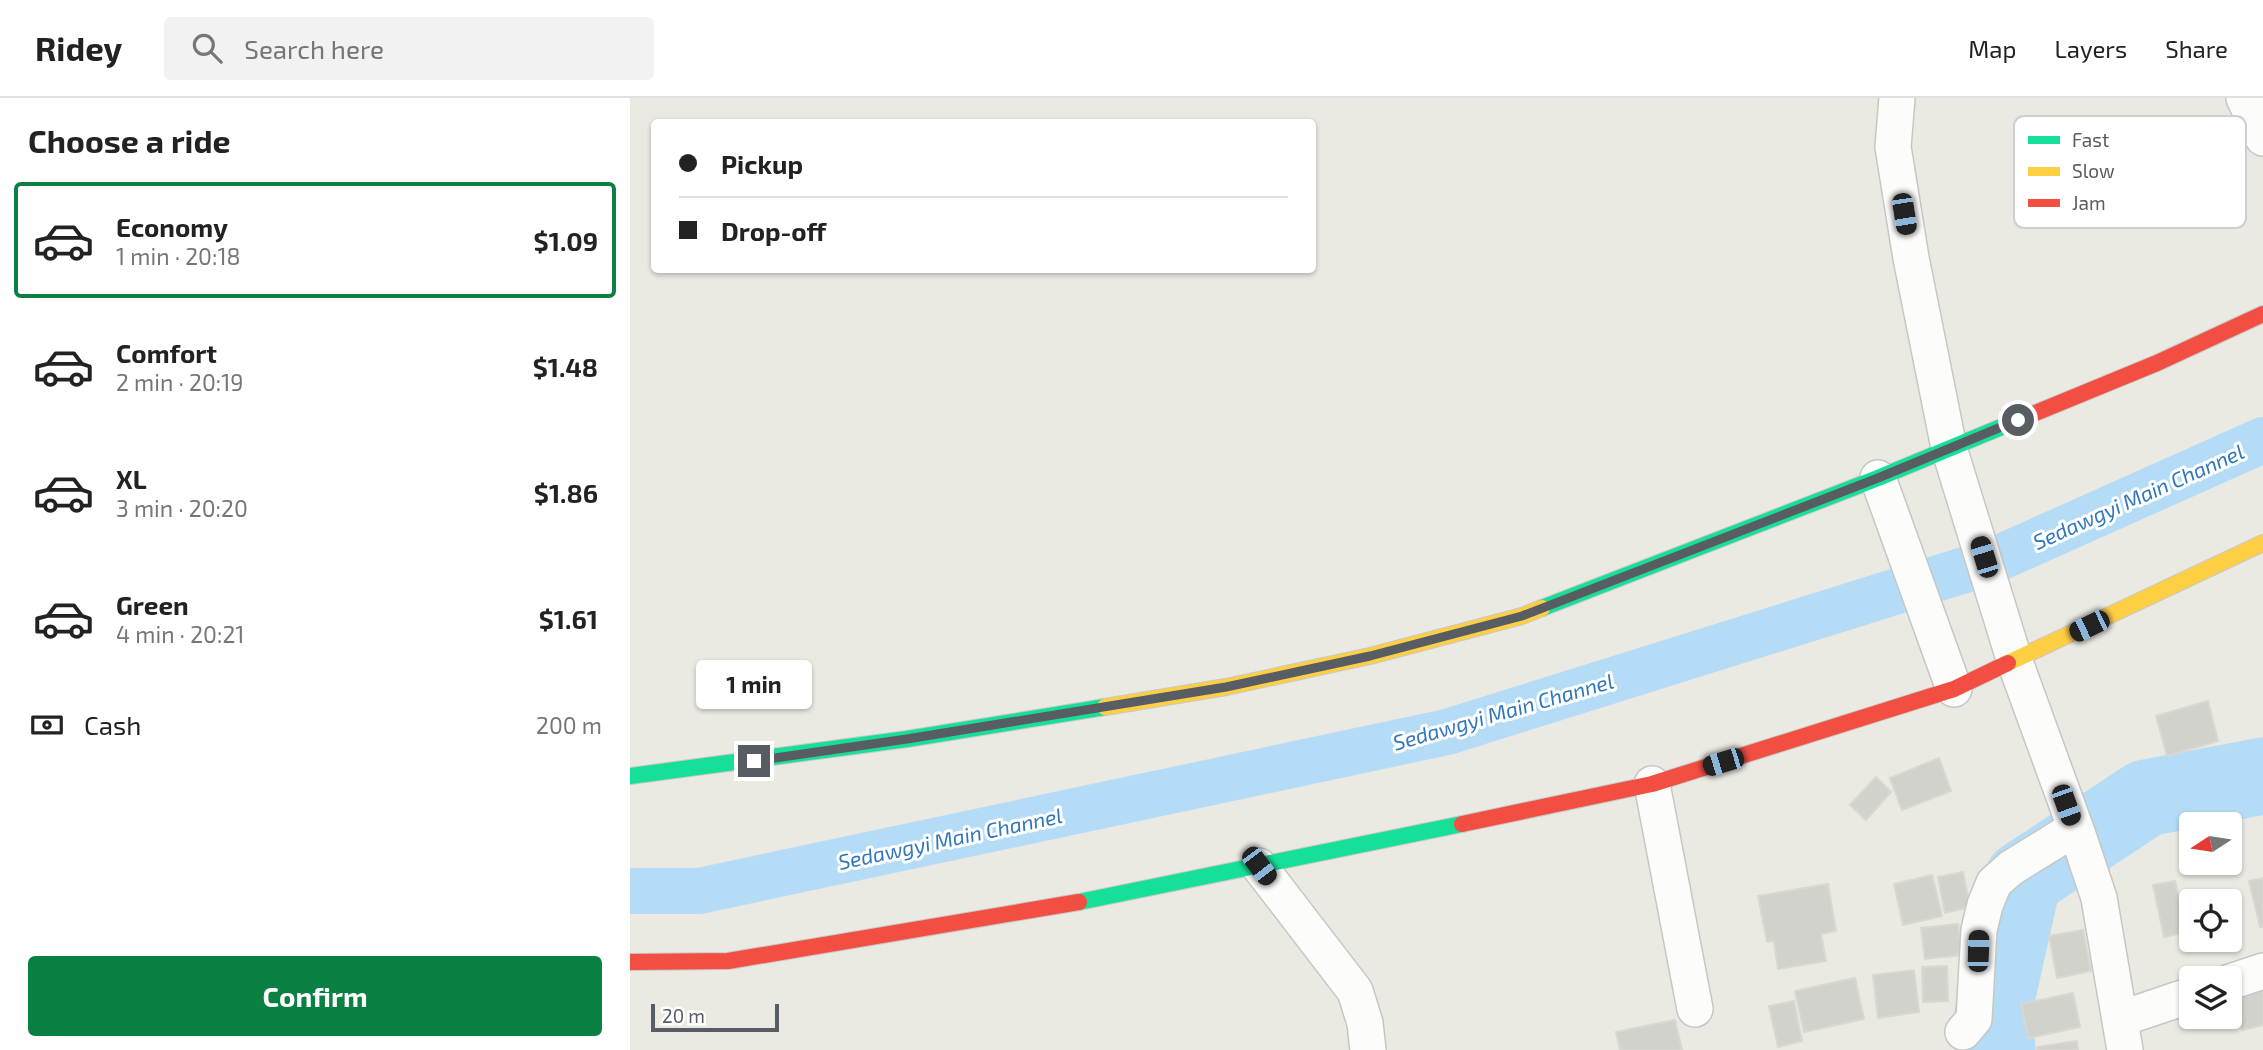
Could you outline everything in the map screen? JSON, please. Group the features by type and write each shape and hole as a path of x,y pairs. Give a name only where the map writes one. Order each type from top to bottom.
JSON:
{"street":[{"path":"1896,98 1893,147 1911,258 1949,448 2015,662 2099,898 2122,1035 2179,1002"},
{"path":"2244,98 2263,138"},
{"path":"630,776 907,739 1226,687 1370,656 1522,616 1878,478 2157,363 2263,314"},
{"path":"1878,478 1954,689"},
{"path":"630,962 728,961 1093,900 1652,783 1954,689 2263,543"},
{"path":"1652,783 1695,1009"},
{"path":"1963,1032 1974,1019 1979,930 1994,883 2011,868 2076,832"},
{"path":"1259,866 1355,991 1368,1050"},
{"path":"2242,978 2263,971"}],"building":[{"path":"2208,701 2218,741 2167,756 2156,716"},
{"path":"1939,758 1951,791 1902,810 1890,778"},
{"path":"1876,777 1891,792 1866,820 1850,805"},
{"path":"1963,872 1970,907 1945,913 1938,877"},
{"path":"1932,875 1942,916 1903,925 1894,884"},
{"path":"2263,878 2263,927 2260,927 2249,881"},
{"path":"2175,881 2179,900 2179,934 2164,937 2153,885"},
{"path":"1828,884 1836,931 1821,934 1826,961 1778,969 1774,941 1767,942 1758,896"},
{"path":"1958,924 1962,955 1925,959 1921,928"},
{"path":"2083,930 2091,971 2057,978 2049,936"},
{"path":"1947,966 1948,1001 1923,1002 1922,967"},
{"path":"1914,970 1919,1012 1878,1018 1873,975"},
{"path":"1855,978 1864,1019 1804,1032 1795,991"},
{"path":"2263,990 2263,1025 2242,1030 2242,996"},
{"path":"2073,993 2080,1027 2028,1038 2021,1004"},
{"path":"1794,1001 1802,1041 1778,1047 1769,1006"},
{"path":"1675,1020 1682,1050 1620,1050 1616,1032"},
{"path":"2077,1041 2078,1050 2037,1050 2037,1047"}],"waterway":[{"name":"Sedawgyi Main Channel","path":"630,891 699,891 1447,732 1990,562 2263,440"},
{"path":"1997,1050 1993,1013 2023,879 2146,798 2263,776"}],"traffic: fast":[{"path":"1542,608 1878,478 2011,423"},
{"path":"630,776 907,739 1105,707"},
{"path":"1079,902 1462,824"}],"traffic: slow":[{"path":"2008,663 2263,543"},
{"path":"1105,707 1226,687 1370,656 1522,616 1542,608"}],"traffic: jam":[{"path":"2011,423 2157,363 2263,314"},
{"path":"1462,824 1652,784 1954,689 2008,663"},
{"path":"630,962 728,961 1079,902"}],"route":[{"path":"754,761 1226,687 1370,656 1522,616 1878,478 2018,420"}]}
